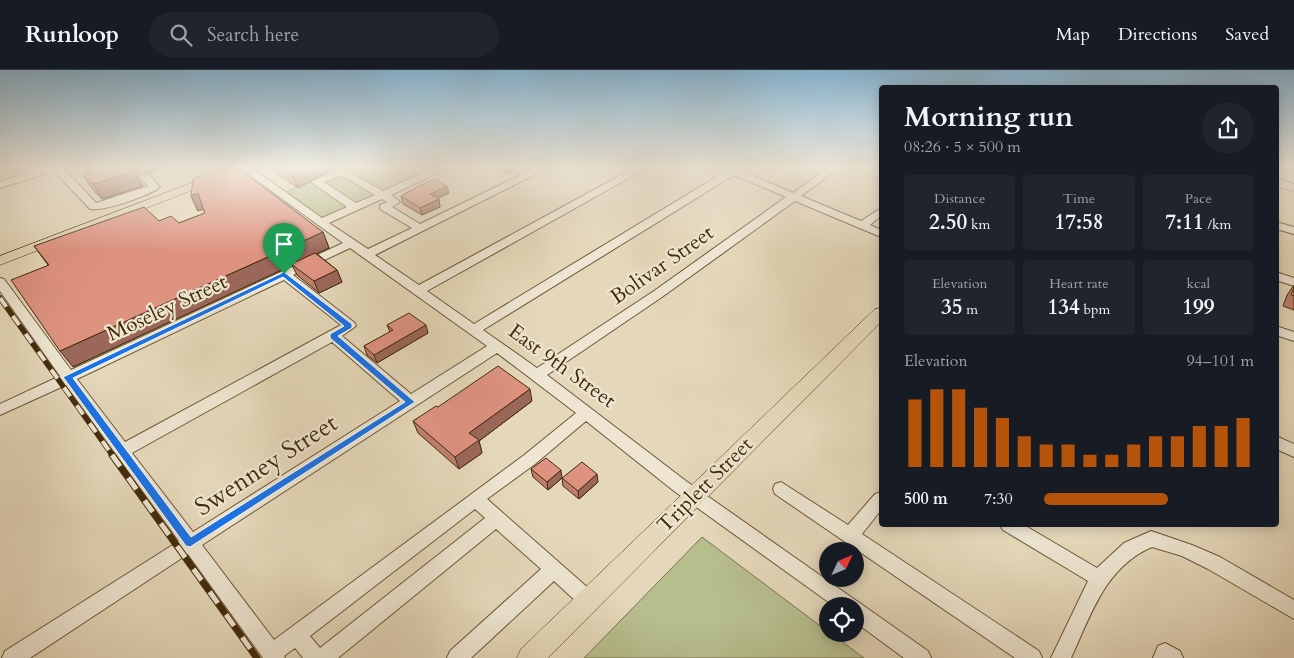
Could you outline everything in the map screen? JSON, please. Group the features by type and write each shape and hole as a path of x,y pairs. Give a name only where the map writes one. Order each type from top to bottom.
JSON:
{"main road":[{"path":"0,261 172,195"},
{"name":"Triplett Street","path":"530,658 879,315"}],"street":[{"path":"83,195 94,207 106,205 132,195"},
{"name":"East 9th Street","path":"284,195 537,375 694,496 836,597"},
{"path":"337,195 355,207"},
{"path":"408,195 384,207 420,228"},
{"path":"367,254 487,195"},
{"path":"417,290 591,195"},
{"path":"473,330 688,195"},
{"path":"322,222 381,196 395,202"},
{"path":"794,196 879,233"},
{"name":"Bolivar Street","path":"537,375 658,294 794,196"},
{"path":"862,226 879,212"},
{"path":"1279,226 1294,231"},
{"name":"Moseley Street","path":"0,410 351,243"},
{"path":"122,451 350,326 284,274"},
{"path":"1279,277 1294,282"},
{"path":"0,282 273,656 297,635 529,460 586,412"},
{"path":"1279,331 1294,337"},
{"path":"332,336 411,402"},
{"name":"Swenney Street","path":"12,658 496,347"},
{"path":"1279,444 1294,451"},
{"path":"781,489 1032,658"},
{"path":"475,499 588,600"},
{"path":"850,535 879,501"},
{"path":"323,658 497,518"},
{"path":"1012,527 1099,578"},
{"path":"1061,658 1099,578 1130,548 1151,539 1186,550 1214,562 1294,610"},
{"path":"457,658 554,568"},
{"path":"864,617 920,658"},
{"path":"297,635 316,658"},
{"path":"1163,658 1165,653 1173,658"}],"green space":[{"path":"283,195 382,195 322,222"},
{"path":"702,537 819,625 819,642 843,642 864,658 584,658"}],"building":[{"path":"199,195 274,195 323,232 60,351 11,280 49,265 34,246 144,207 159,221 171,216 179,223 205,213"},
{"path":"433,195 439,199 420,208 401,196"},
{"path":"315,253 337,270 314,281 291,264"},
{"path":"409,313 426,325 374,355 364,346 393,330 387,325"},
{"path":"498,366 530,389 469,433 479,440 455,457 413,421 436,406 438,407"},
{"path":"546,458 561,470 547,482 531,469"},
{"path":"582,462 597,474 578,491 562,478"}],"railway":[{"path":"0,298 113,456"},
{"path":"112,455 257,658"}],"route":[{"path":"284,274 350,326 332,336 411,402 190,543 68,377 284,274"}]}
